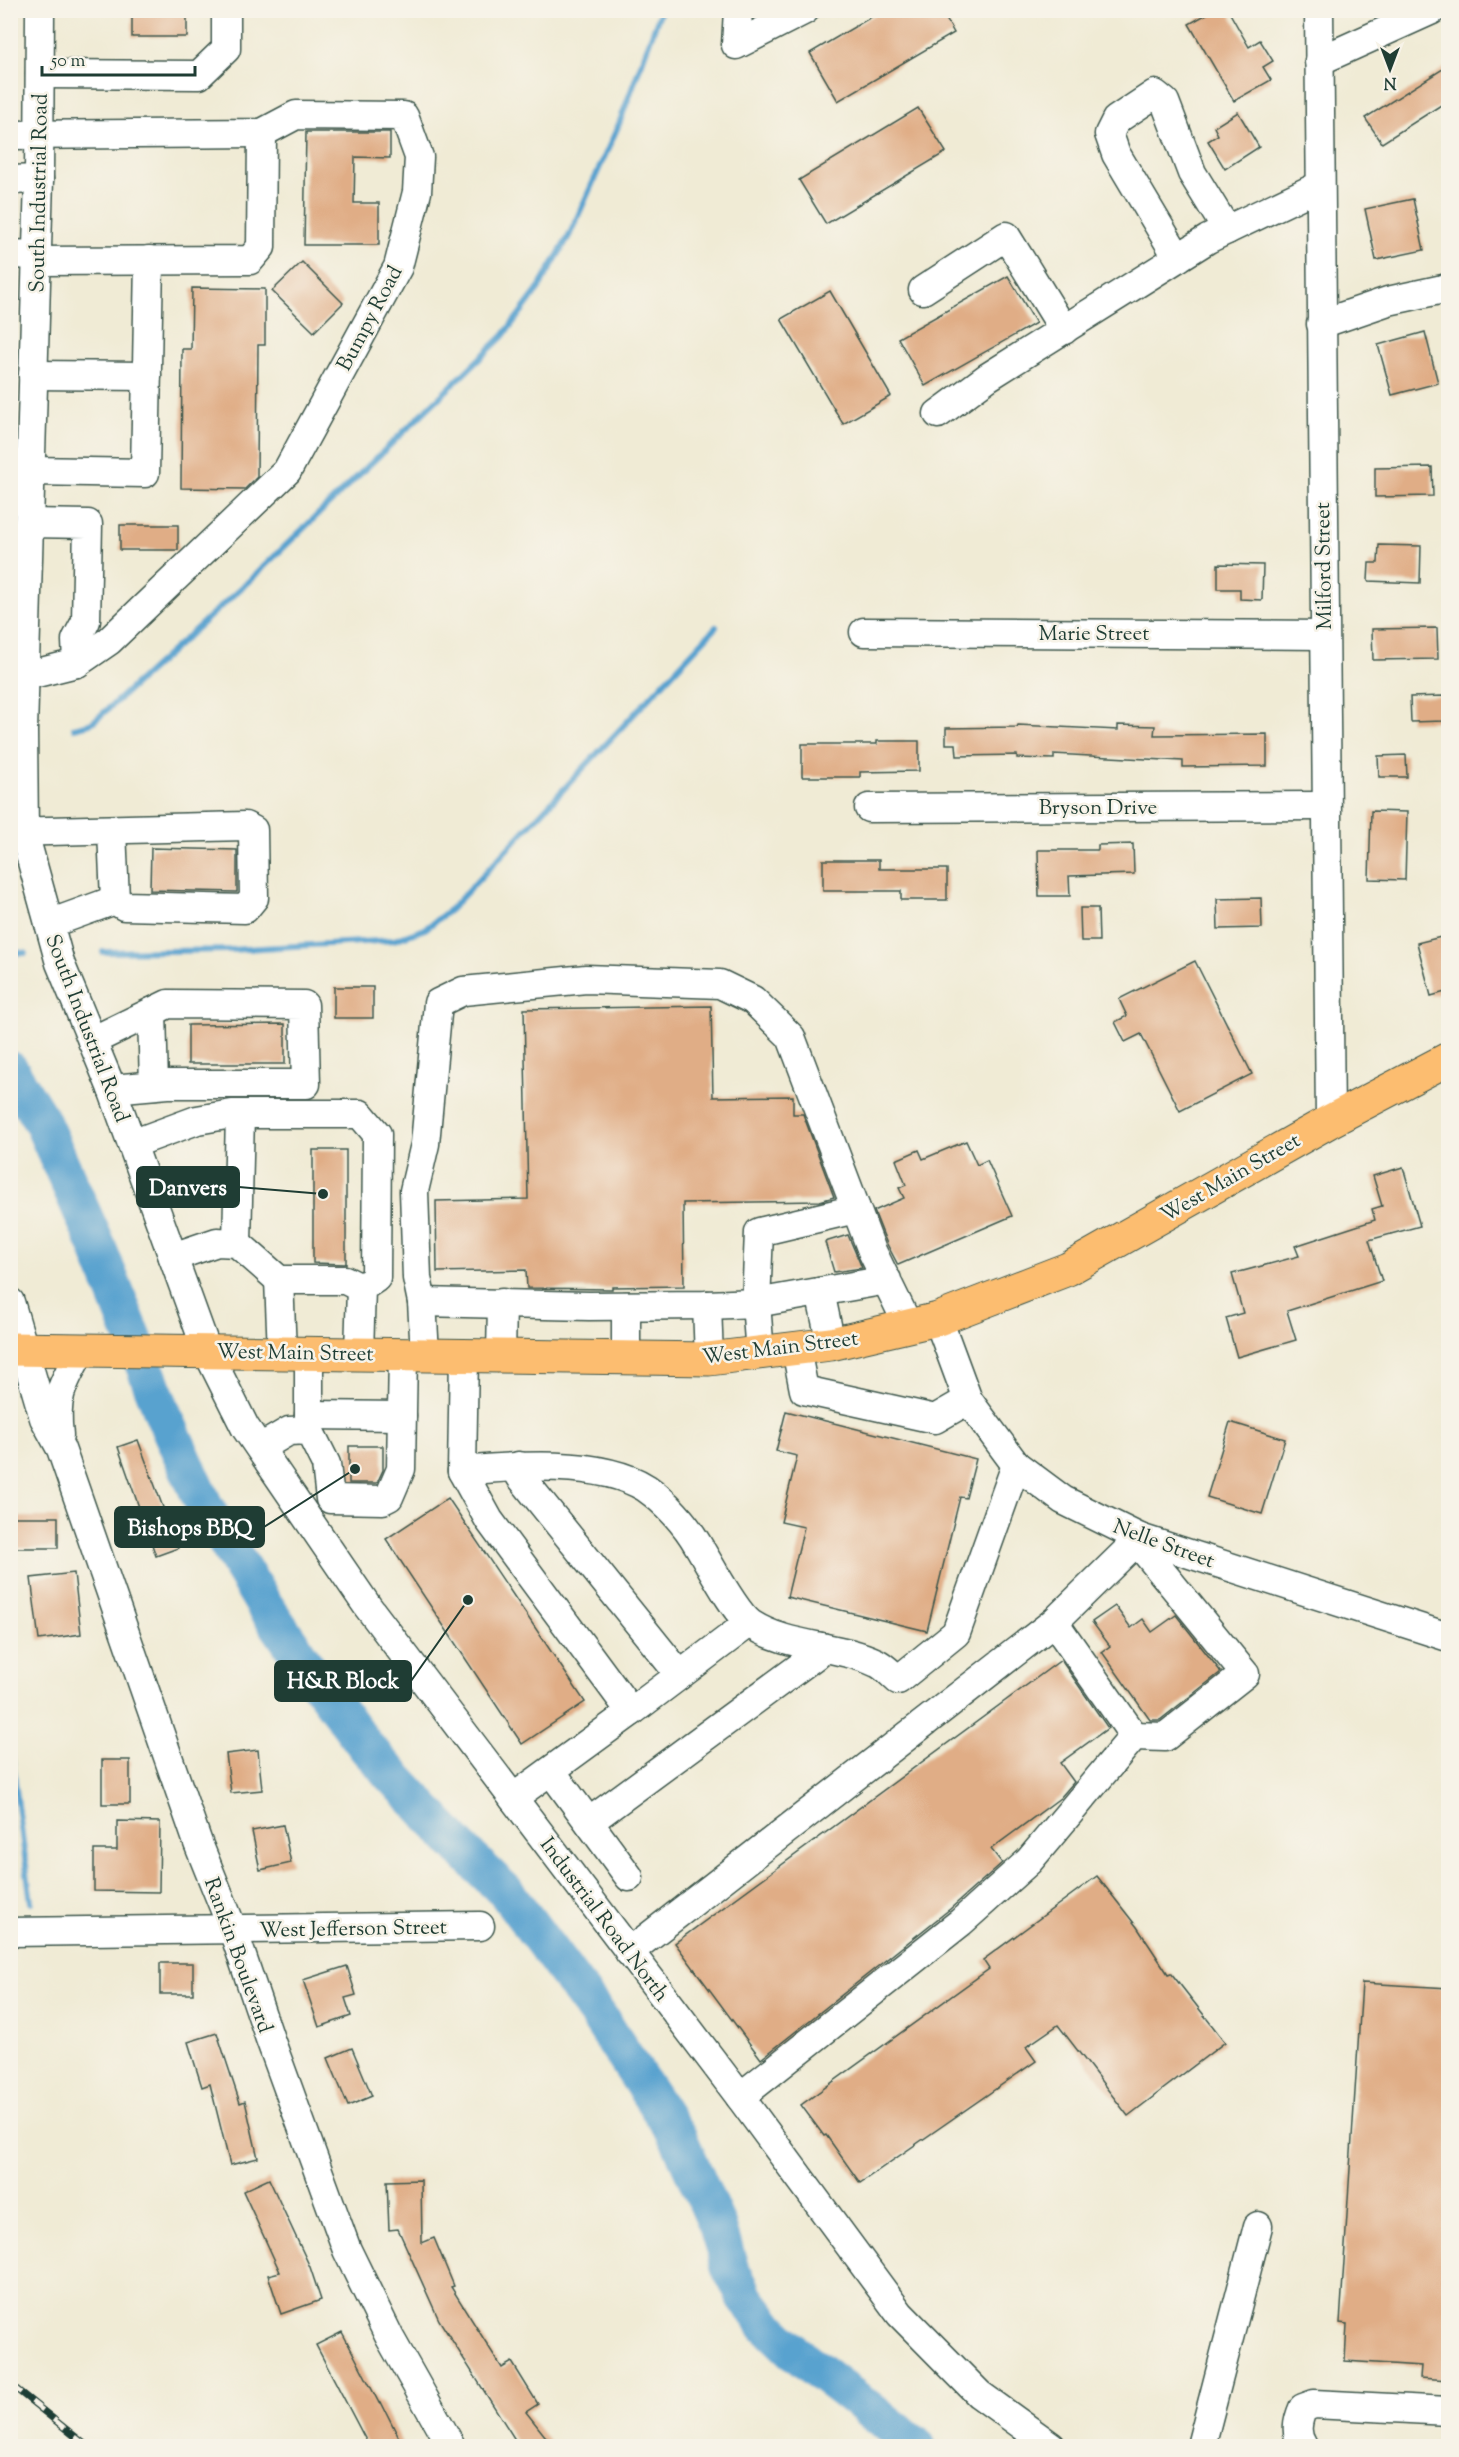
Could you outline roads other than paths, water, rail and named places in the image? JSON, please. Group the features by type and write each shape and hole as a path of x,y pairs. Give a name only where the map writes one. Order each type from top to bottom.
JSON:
{"main road":[{"name":"West Main Street","path":"17,1349 709,1359 831,1344 923,1323 1068,1269 1330,1120 1449,1059"}],"street":[{"name":"South Industrial Road","path":"40,10 39,179 28,256 33,375 31,471 23,537 25,676 17,832 60,963 112,1089 207,1351"},
{"path":"40,74 199,75 226,49 226,10"},
{"path":"738,10 736,45 805,10"},
{"name":"Milford Street","path":"1319,10 1330,1120"},
{"path":"1319,61 1432,10"},
{"path":"1178,258 1116,154 1109,134 1116,120 1155,94 1165,102 1192,173 1227,230"},
{"name":"Bumpy Road","path":"10,135 262,133 296,115 404,116 419,157 417,192 398,267 286,471 109,641 77,663 25,676"},
{"path":"28,256 149,260 250,260 261,247 262,133"},
{"path":"10,180 39,179"},
{"path":"938,414 988,377 1178,258 1227,230 1319,186"},
{"path":"923,290 1006,237 1064,330"},
{"path":"31,471 146,473 149,260"},
{"path":"1321,324 1388,301 1449,288"},
{"path":"33,375 147,376"},
{"path":"23,537 88,524 86,621 76,640 77,663"},
{"name":"Marie Street","path":"864,632 1324,634"},
{"name":"Bryson Drive","path":"869,807 1326,806"},
{"path":"17,832 244,826 253,830 254,898 245,909 124,906 115,900"},
{"path":"112,830 115,900"},
{"path":"49,924 115,900"},
{"name":"Nelle Street","path":"422,1302 417,1278 414,1191 425,1144 438,1003 463,991 586,979 720,984 753,1000 791,1037 855,1209 887,1280 923,1323 968,1400 1016,1465 1063,1500 1138,1541 1449,1637"},
{"path":"92,1041 168,1004 304,1005 306,1084 154,1085 112,1089"},
{"path":"152,1012 154,1085"},
{"path":"132,1144 197,1120 240,1114 360,1114 377,1134 376,1278 361,1288"},
{"path":"237,1243 240,1114"},
{"path":"760,1354 756,1303 759,1232 855,1209"},
{"path":"173,1257 217,1242 237,1243 279,1280 309,1422 326,1464 330,1499"},
{"path":"279,1280 345,1280 361,1288"},
{"path":"306,1515 330,1499 383,1500 389,1497 401,1469 402,1416 422,1302 626,1306 756,1303 887,1280"},
{"path":"359,1353 361,1288"},
{"path":"820,1292 831,1344"},
{"name":"Rankin Boulevard","path":"10,1302 17,1349 44,1418 61,1449 198,1844 233,1930 347,2250 390,2338 452,2446"},
{"path":"501,1356 502,1303"},
{"path":"707,1305 709,1359"},
{"path":"626,1306 626,1358"},
{"path":"796,1349 804,1390 934,1419 968,1400"},
{"name":"Rankin Boulevard","path":"61,1449 56,1414 58,1398 96,1350"},
{"name":"Industrial Road North","path":"207,1351 245,1427 368,1607 740,2097 900,2314 979,2394 1051,2446"},
{"path":"464,1355 462,1471 489,1520 631,1712"},
{"path":"260,1448 309,1422 402,1416"},
{"path":"462,1471 519,1466 553,1466 622,1478 645,1488 667,1506 692,1535 724,1590 749,1623 773,1635 878,1663 898,1680 956,1633 1016,1465"},
{"path":"519,1466 520,1476 680,1675"},
{"path":"629,1952 1054,1622 1138,1541 1245,1674 1165,1737 1134,1736"},
{"path":"1054,1622 1134,1736"},
{"path":"513,1798 749,1623"},
{"path":"589,1822 816,1655 822,1647"},
{"path":"740,2097 961,1922 1029,1862 1134,1736"},
{"path":"551,1771 629,1877"},
{"name":"West Jefferson Street","path":"10,1932 480,1926"},
{"path":"1201,2446 1258,2226"},
{"path":"1303,2446 1298,2438 1298,2421 1303,2408 1314,2404 1449,2412"}],"waterway":[{"path":"74,728 90,724 99,717 250,580 503,336 537,291 569,236 619,124 661,10"},
{"path":"103,952 230,950 394,940 425,929 451,909 716,627"},
{"path":"10,952 25,953"},
{"path":"10,1070 42,1122 97,1246 164,1416 205,1507 263,1603 316,1680 368,1749 464,1852 506,1892 597,2014 679,2139 717,2225 730,2268 747,2300 767,2326 793,2351 917,2446"},
{"path":"10,1745 31,1902"}],"railway":[{"path":"10,2384 87,2446"}],"place":[{"name":"Danvers","path":"323,1194"},
{"name":"Bishops BBQ","path":"355,1469"},
{"name":"H&R Block","path":"468,1600"}]}
